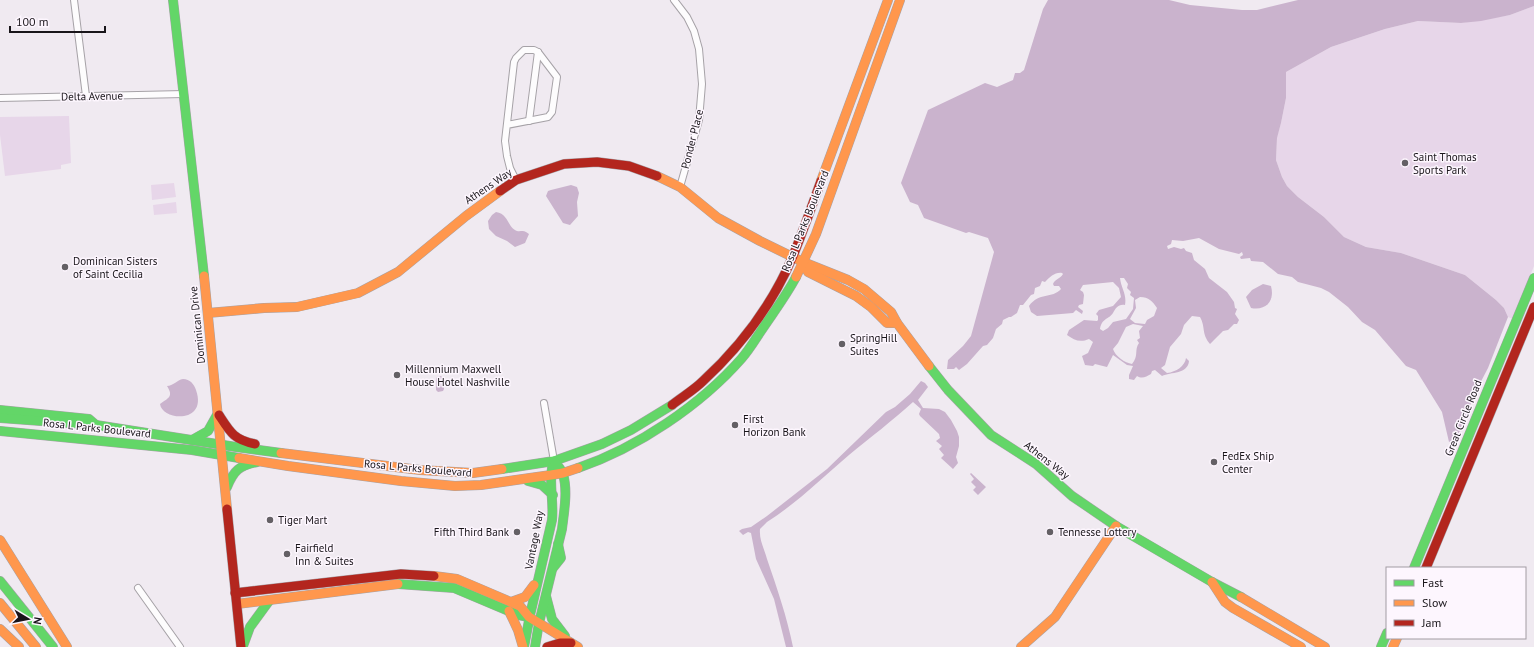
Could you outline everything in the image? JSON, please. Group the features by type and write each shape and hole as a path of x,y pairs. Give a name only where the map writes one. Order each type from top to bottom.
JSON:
{"main road":[{"name":"Dominican Drive","path":"173,0 208,313 235,593 242,647"},
{"name":"Rosa L Parks Boulevard","path":"0,418 96,425 287,454 420,470 473,473 554,461 602,444 631,430 662,412 702,382 724,361 754,324 775,292 793,256 888,0"},
{"name":"Rosa L Parks Boulevard","path":"0,431 45,434 192,450 222,456 411,482 466,486 563,473 598,461 669,422 709,390 727,374 747,352 778,307 795,279 818,227 900,0"},
{"name":"Athens Way","path":"208,313 264,308 297,307 358,293 398,272 466,216 516,180 534,172 564,164 597,162 629,166 659,177 680,188 718,218 760,241 803,262 848,280 864,289 891,312 916,350 948,390 991,435 1036,464 1072,496 1116,526 1212,582 1232,590 1324,647"},
{"name":"Great Circle Road","path":"1414,567 1534,278"},
{"name":"Great Circle Road","path":"1426,567 1534,307"},
{"path":"1486,394 1496,384 1505,362 1509,358 1514,358"},
{"path":"0,410 89,419 96,425"},
{"path":"192,440 209,431 214,424 218,412"},
{"path":"218,412 233,437 244,443 279,448 287,454"},
{"path":"226,489 236,469 258,461"},
{"path":"554,461 563,473"},
{"name":"Vantage Way","path":"524,647 529,617 552,517 553,495 551,475 554,461"},
{"path":"351,474 361,469 387,472 420,470"},
{"name":"Vantage Way","path":"535,647 538,623 558,544 564,513 565,498 563,473"},
{"path":"518,480 537,482 544,485 553,495"},
{"path":"1021,647 1055,616 1116,526"},
{"path":"0,540 67,647"},
{"path":"235,593 401,574 431,575 457,579 511,602 520,606 529,617"},
{"path":"511,602 522,600 531,592 539,575"},
{"path":"454,588 457,579"},
{"path":"0,581 53,647"},
{"name":"Athens Way","path":"1212,582 1225,602 1233,608 1301,647"},
{"path":"237,604 401,584 454,588 509,611 529,617 574,645"},
{"path":"309,585 311,596"},
{"path":"546,593 552,619 555,625 574,645"},
{"path":"242,647 250,627 269,601"},
{"path":"0,603 36,647"},
{"path":"509,611 524,647"},
{"path":"0,628 19,647"},
{"path":"1381,647 1386,635"},
{"path":"1292,642 1299,640 1313,647"},
{"path":"547,647 560,644 574,645"}],"street":[{"path":"74,0 86,96"},
{"name":"Ponder Place","path":"674,0 687,17 694,31 699,49 702,84 699,120 680,188"},
{"path":"507,125 548,117 552,112 557,77 538,52 534,50 524,50 514,62 505,141 506,156 516,180"},
{"path":"529,121 538,52"},
{"name":"Delta Avenue","path":"0,98 184,94"},
{"path":"544,404 554,461"},
{"path":"138,588 180,647"}],"shaded area":[{"path":"1048,0 1169,0 1190,5 1257,10 1298,0 1534,0 1534,6 1510,15 1481,21 1461,23 1418,21 1385,29 1331,47 1286,72 1286,98 1277,138 1276,160 1287,186 1298,197 1324,217 1344,237 1366,247 1401,253 1465,275 1504,308 1508,317 1488,368 1475,393 1457,438 1449,442 1442,412 1416,370 1406,366 1375,330 1362,322 1348,307 1329,292 1321,288 1298,282 1292,277 1278,274 1263,262 1251,261 1250,258 1241,259 1240,257 1243,255 1242,252 1239,254 1219,249 1199,238 1183,241 1172,240 1171,244 1167,246 1168,249 1174,247 1181,249 1184,248 1186,251 1192,253 1194,260 1205,269 1209,278 1227,292 1234,302 1235,308 1237,309 1235,314 1239,320 1237,324 1234,324 1228,330 1223,331 1210,344 1205,337 1203,324 1200,317 1192,316 1184,325 1181,334 1170,347 1165,365 1161,368 1167,373 1174,371 1184,364 1186,358 1189,361 1186,368 1178,372 1162,376 1155,370 1146,377 1137,376 1134,380 1129,379 1133,366 1127,365 1113,355 1107,367 1095,364 1093,366 1085,365 1082,356 1088,353 1093,342 1089,339 1080,341 1072,338 1067,335 1069,330 1084,320 1097,321 1098,316 1096,314 1099,310 1113,306 1121,297 1119,288 1113,282 1083,285 1080,290 1084,295 1083,304 1079,305 1078,307 1083,311 1082,314 1076,310 1073,313 1037,316 1031,312 1029,306 1037,299 1054,294 1061,289 1059,286 1054,286 1053,284 1063,274 1057,273 1045,282 1042,281 1040,286 1035,288 1034,294 1031,295 1023,305 1020,305 1017,313 1003,320 1002,324 996,329 993,338 987,345 983,346 967,364 959,370 956,367 954,369 947,369 948,360 971,336 994,252 988,238 969,232 966,233 924,218 918,205 910,202 901,183 928,110 985,83 997,87 1013,80 1015,73 1020,73 1024,70 1043,9","holes":["1120,278 1124,278 1128,284 1127,288 1131,292 1130,295 1134,298 1133,309 1126,319 1113,322 1103,331 1100,329 1104,321 1118,307 1125,305 1125,298","1140,297 1146,298 1152,301 1157,308 1154,316 1147,320 1145,324 1135,323 1130,319 1136,308 1135,300","1133,324 1143,326 1139,331 1140,338 1137,340 1139,343 1132,364 1121,359 1113,349 1118,343 1126,327"]},
{"name":"Saint Thomas Sports Park","path":"1534,6 1534,266 1513,319 1508,317 1504,308 1496,300 1465,275 1401,253 1366,247 1344,237 1324,217 1298,197 1287,186 1276,160 1277,137 1286,98 1286,72 1331,47 1385,29 1418,21 1461,23 1510,15"},
{"path":"69,116 71,163 61,165 61,169 5,176 0,135 0,117"},
{"path":"174,183 176,197 152,200 151,185"},
{"path":"571,185 577,187 579,193 577,202 578,216 570,225 563,223 546,196 548,191"},
{"path":"176,202 177,213 154,215 153,205"},
{"path":"496,212 503,215 514,229 518,231 525,231 529,234 525,243 515,247 496,236 489,229 488,221"},
{"path":"1263,284 1271,286 1272,296 1268,304 1261,308 1251,308 1246,297 1252,290"},
{"path":"441,376 443,378 444,389 443,391 438,392 436,390 436,379 437,377"},
{"path":"183,379 190,381 196,390 198,401 196,409 190,414 183,416 168,414 163,410 160,404 168,399 170,395 167,386"},
{"path":"921,381 928,387 918,400 923,408 939,409 945,412 957,431 959,446 956,457 958,463 953,469 941,458 944,455 939,449 942,446 936,441 940,438 939,434 920,416 919,414 921,409 913,402 799,499 767,522 760,529 761,540 782,603 793,647 786,647 774,599 756,559 751,533 748,532 743,535 739,531 751,527 767,516 827,469 886,412 895,407 910,394"},
{"path":"971,473 986,487 978,495 973,490 976,487 971,482 974,479 970,474"}],"traffic: fast":[{"path":"173,0 204,276"},
{"path":"578,468 623,449 645,437 688,408 707,392 726,375 747,352 784,298 796,277"},
{"path":"1414,567 1534,278"},
{"path":"929,366 948,390 991,435 1036,464 1072,496 1116,526 1212,582 1241,597"},
{"path":"502,469 554,461 602,444 631,430 672,405"},
{"path":"0,410 89,419 96,425"},
{"path":"192,440 208,431 217,415"},
{"path":"0,418 96,425 281,453"},
{"path":"0,431 192,450 239,458"},
{"path":"535,647 539,623 562,529 565,509 563,474 554,461"},
{"path":"227,487 232,476 241,467 257,462"},
{"path":"524,647 552,520 552,468"},
{"path":"528,481 542,485 553,495"},
{"path":"553,568 561,558 558,544"},
{"path":"0,581 53,647"},
{"path":"398,584 454,588 518,615 529,617"},
{"path":"546,596 552,619 565,636"},
{"path":"243,646 250,627 269,601"},
{"path":"1381,647 1386,635"}],"traffic: slow":[{"path":"821,181 888,0"},
{"path":"796,277 816,234 900,0"},
{"path":"657,176 680,187 718,218 760,241 803,262 848,280 864,289 891,312 897,323 929,366"},
{"path":"208,313 264,308 297,307 358,293 398,272 466,216 500,191"},
{"path":"803,262 808,272 856,296 871,307 887,323 897,323"},
{"path":"204,276 227,509"},
{"path":"281,453 420,470 473,473 502,469"},
{"path":"239,458 401,481 455,486 481,485 551,475 578,468"},
{"path":"1021,647 1055,617 1116,526"},
{"path":"0,540 67,647"},
{"path":"434,576 457,579 520,606 529,617 578,647"},
{"path":"1212,582 1225,602 1233,608 1301,647"},
{"path":"237,604 398,584"},
{"path":"511,602 525,597 534,585"},
{"path":"1241,597 1325,647"},
{"path":"0,603 36,647"},
{"path":"509,611 518,630 523,647"},
{"path":"0,629 19,647"},
{"path":"1393,647 1397,639"}],"traffic: jam":[{"path":"500,191 516,180 564,164 597,162 629,166 657,176"},
{"path":"672,405 696,387 717,368 743,338 766,307 793,256 821,181"},
{"path":"1426,567 1534,307"},
{"path":"219,415 226,426 237,438 255,444"},
{"path":"227,509 241,647"},
{"path":"235,593 401,574 434,576"},
{"path":"547,647 560,643 571,643"}],"place":[{"name":"Saint Thomas Sports Park","path":"1405,163"},
{"name":"Dominican Sisters of Saint Cecilia","path":"65,267"},
{"name":"SpringHill Suites","path":"842,344"},
{"name":"Millennium Maxwell House Hotel Nashville","path":"397,375"},
{"name":"First Horizon Bank","path":"735,425"},
{"name":"FedEx Ship Center","path":"1214,462"},
{"name":"Tiger Mart","path":"270,520"},
{"name":"Fifth Third Bank","path":"517,532"},
{"name":"Tennesse Lottery","path":"1050,532"},
{"name":"Fairfield Inn & Suites","path":"287,554"}]}
